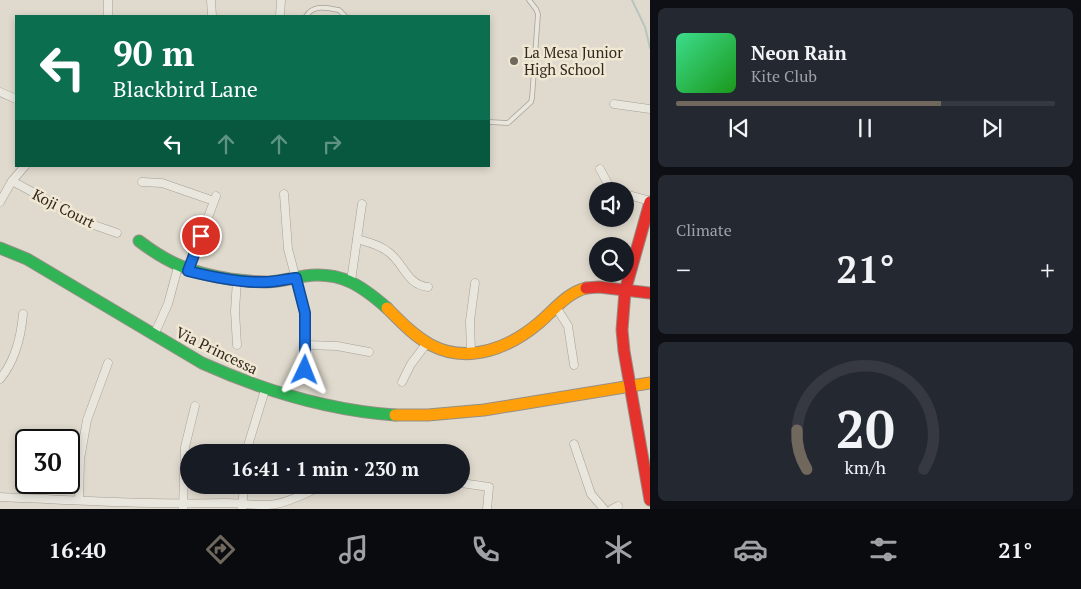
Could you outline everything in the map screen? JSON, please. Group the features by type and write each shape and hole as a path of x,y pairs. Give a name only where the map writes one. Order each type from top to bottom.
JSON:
{"street":[{"path":"108,0 108,15"},
{"path":"211,0 212,15"},
{"path":"280,0 280,15"},
{"path":"0,92 15,99"},
{"path":"614,104 650,109"},
{"path":"0,202 12,181 25,167"},
{"path":"600,169 607,182"},
{"name":"Koji Court","path":"12,181 94,225 117,233"},
{"path":"142,182 162,183 215,199 154,335"},
{"path":"284,194 288,250 305,313 305,370"},
{"path":"634,197 650,201 625,291 622,330 650,500"},
{"path":"351,281 362,204"},
{"path":"357,239 387,251 394,257 413,282 420,286 428,286"},
{"path":"139,241 160,258 183,269 237,280 267,282 323,274 339,276 366,289 410,331 427,343 449,351 471,354 498,349 523,337 556,307 584,288 605,287 650,293"},
{"name":"Via Princessa","path":"0,248 27,259 202,363 264,390 330,407 377,414 427,415 492,410 650,383"},
{"path":"237,280 235,311 237,345"},
{"path":"471,354 470,321 474,283"},
{"path":"556,307 568,326 574,365"},
{"path":"0,380 18,347 23,314"},
{"path":"402,382 411,364 427,343"},
{"path":"306,345 336,346 370,352"},
{"path":"79,500 80,459 87,420 108,363"},
{"path":"248,444 264,390"},
{"path":"183,507 185,447 194,406"},
{"path":"574,444 591,494 604,509"},
{"path":"470,484 489,487 487,509"},
{"path":"0,497 183,507 274,505 294,500 306,494"}],"lane":[{"path":"490,122 508,123 531,102 538,14 529,0"},
{"path":"307,15 310,11 320,8 339,10 344,15"}],"waterway":[{"path":"632,0 645,27 650,48"}],"traffic: fast":[{"path":"139,241 171,262 216,277 264,282 318,275 340,278 360,287 387,308"},
{"path":"0,248 27,259 202,363 225,373 296,398 320,404 395,415"}],"traffic: slow":[{"path":"387,308 413,333 431,345 445,351 475,353 503,346 516,339 529,331 567,298 586,288"},
{"path":"395,415 428,415 484,410 650,383"}],"traffic: jam":[{"path":"650,202 625,291 622,330 650,500"},
{"path":"586,288 599,287 650,293"}],"place":[{"name":"La Mesa Junior High School","path":"514,61"}],"route":[{"path":"201,236 188,271 204,276 255,282 296,278 305,313 305,370"}]}
